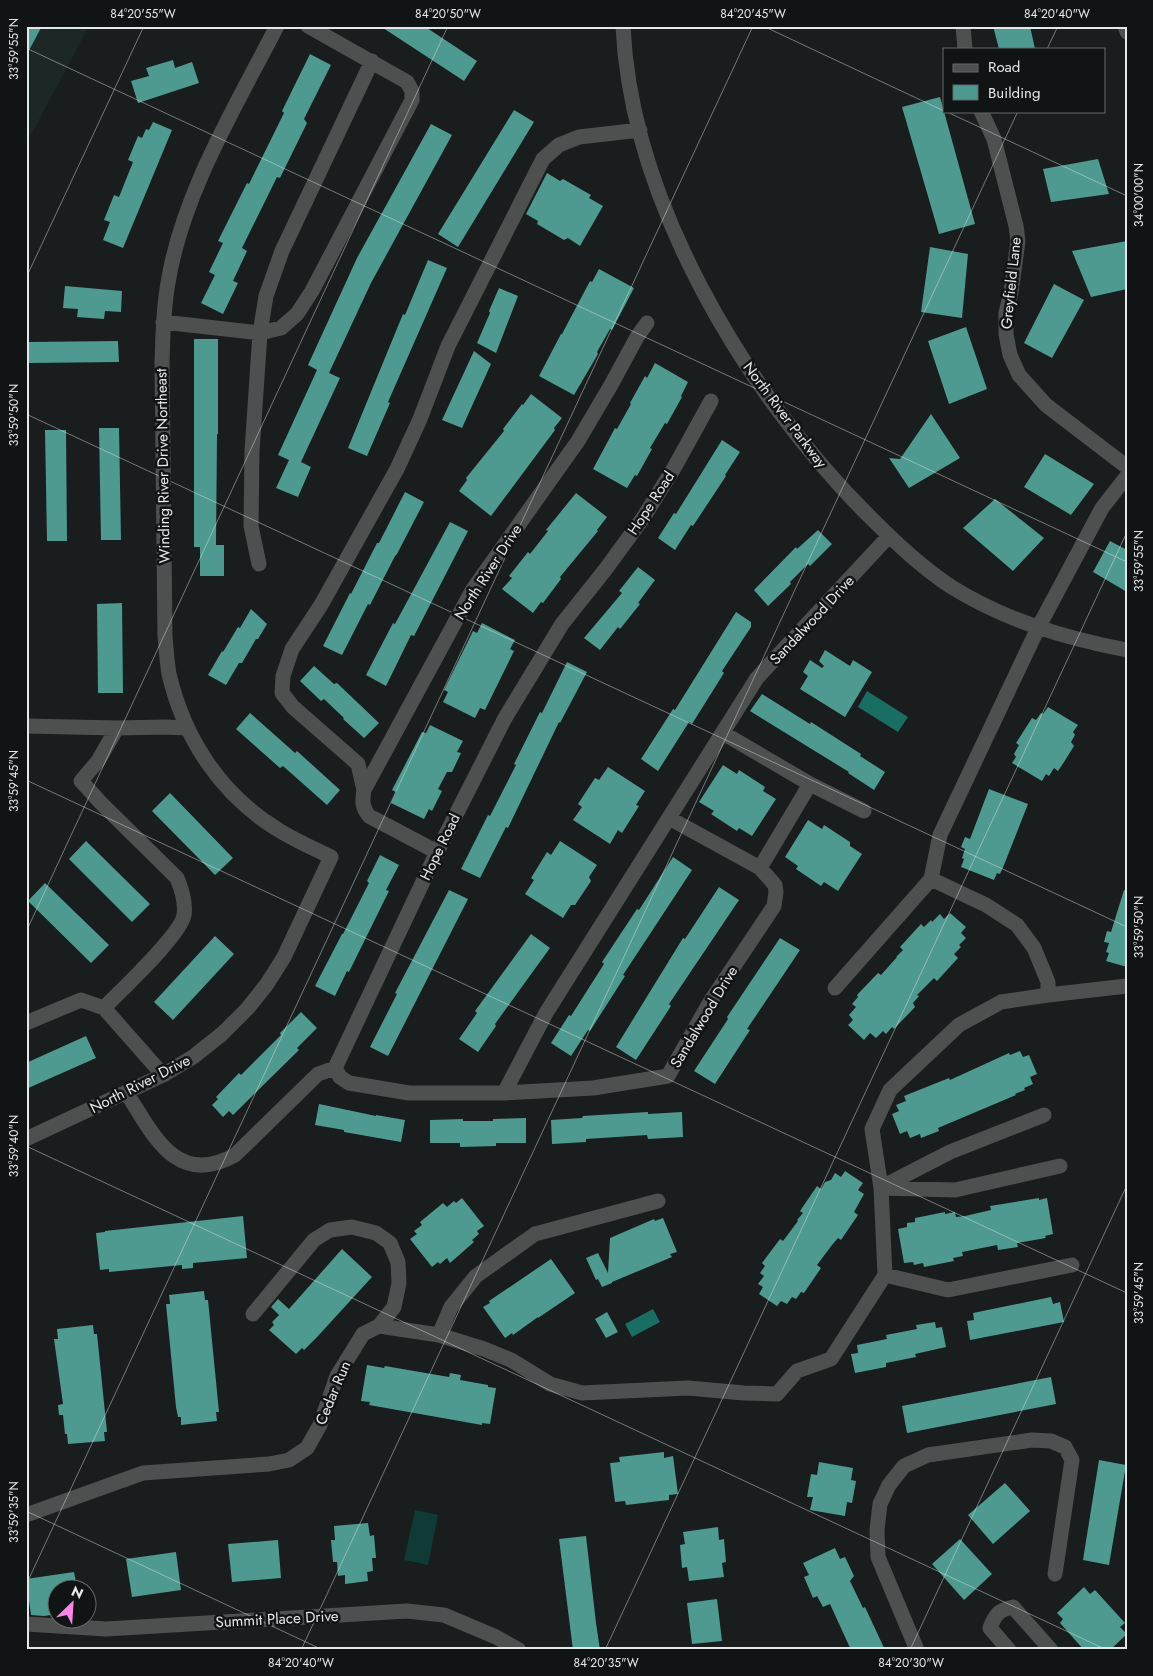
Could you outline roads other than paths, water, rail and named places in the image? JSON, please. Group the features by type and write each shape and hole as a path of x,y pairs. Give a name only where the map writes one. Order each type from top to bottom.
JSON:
{"street":[{"name":"Winding River Drive Northeast","path":"277,26 210,156 191,199 178,238 168,282 163,322 165,636 169,672 178,705 200,753 217,776 254,814 278,830 331,857"},
{"path":"163,322 260,333 281,328 297,314 312,291 412,100 412,92 407,82 308,26"},
{"name":"North River Parkway","path":"623,26 633,101 640,130 648,160 671,222 700,285 745,364 777,410 812,455 850,498 889,536 918,562 950,586 994,610 1038,628 1082,641 1127,650"},
{"path":"963,26 966,48"},
{"path":"1125,26 1127,32"},
{"path":"259,564 251,526 252,451 260,333 266,296 282,251 372,61"},
{"name":"Greyfield Lane","path":"981,112 994,139 1018,241 1006,313 1006,334 1010,355 1019,375 1046,404 1127,467"},
{"path":"437,852 369,816 362,802 364,790 358,764 293,707 282,693 283,676 292,649 321,605 398,469 420,419 448,346 543,159 559,144 579,137 640,130"},
{"name":"North River Drive","path":"364,790 472,589 578,440 611,385 636,337 647,323"},
{"name":"Hope Road","path":"335,1068 437,852 505,718 562,624 643,518 674,468 711,401"},
{"path":"835,988 930,879 940,834 1038,628 1102,508 1127,476"},
{"name":"Sandalwood Drive","path":"504,1093 546,1013 757,678 889,536"},
{"path":"26,726 118,728 164,726 187,728"},
{"path":"104,1008 174,935 184,916 183,892 177,878 101,804 81,781 98,761 118,728"},
{"path":"723,732 810,784 864,811"},
{"path":"760,868 810,784"},
{"name":"Sandalwood Drive","path":"335,1068 340,1077 350,1083 409,1093 504,1093 593,1088 668,1076 710,1002 774,906 776,892 775,885 760,868 669,818"},
{"name":"North River Drive","path":"26,1139 162,1075 193,1057 222,1034 253,1002 267,984 284,956 331,857"},
{"path":"930,879 986,905 1017,924 1034,948 1048,982 1048,995"},
{"path":"379,1326 439,1335 493,1352 511,1360 550,1384 582,1393 688,1388 777,1394 797,1371 831,1359 885,1275 881,1188 872,1129 890,1090 958,1025 1001,1002 1127,986"},
{"path":"26,1022 81,1000 104,1008 162,1075"},
{"path":"126,1092 168,1152 187,1163 209,1165 222,1162 235,1155 318,1074 335,1068"},
{"path":"881,1188 950,1152 1044,1116"},
{"path":"881,1188 955,1190 1060,1166"},
{"path":"439,1335 450,1307 476,1276 535,1234 658,1201"},
{"name":"Cedar Run","path":"26,1515 143,1473 269,1464 289,1460 307,1448 320,1426 337,1376 363,1334 379,1326 394,1307 399,1283 398,1262 390,1243 376,1233 352,1228 330,1230 314,1240 253,1314"},
{"path":"885,1275 948,1290 1072,1265"},
{"path":"917,1650 878,1557 877,1530 880,1504 889,1485 904,1466 928,1454 1032,1440 1051,1441 1065,1447 1072,1460 1055,1574"},
{"path":"1009,1650 990,1628 995,1616 1004,1609 1012,1607 1051,1650"},
{"name":"Summit Place Drive","path":"26,1624 106,1629 407,1611 444,1615 496,1637 519,1650"}]}
